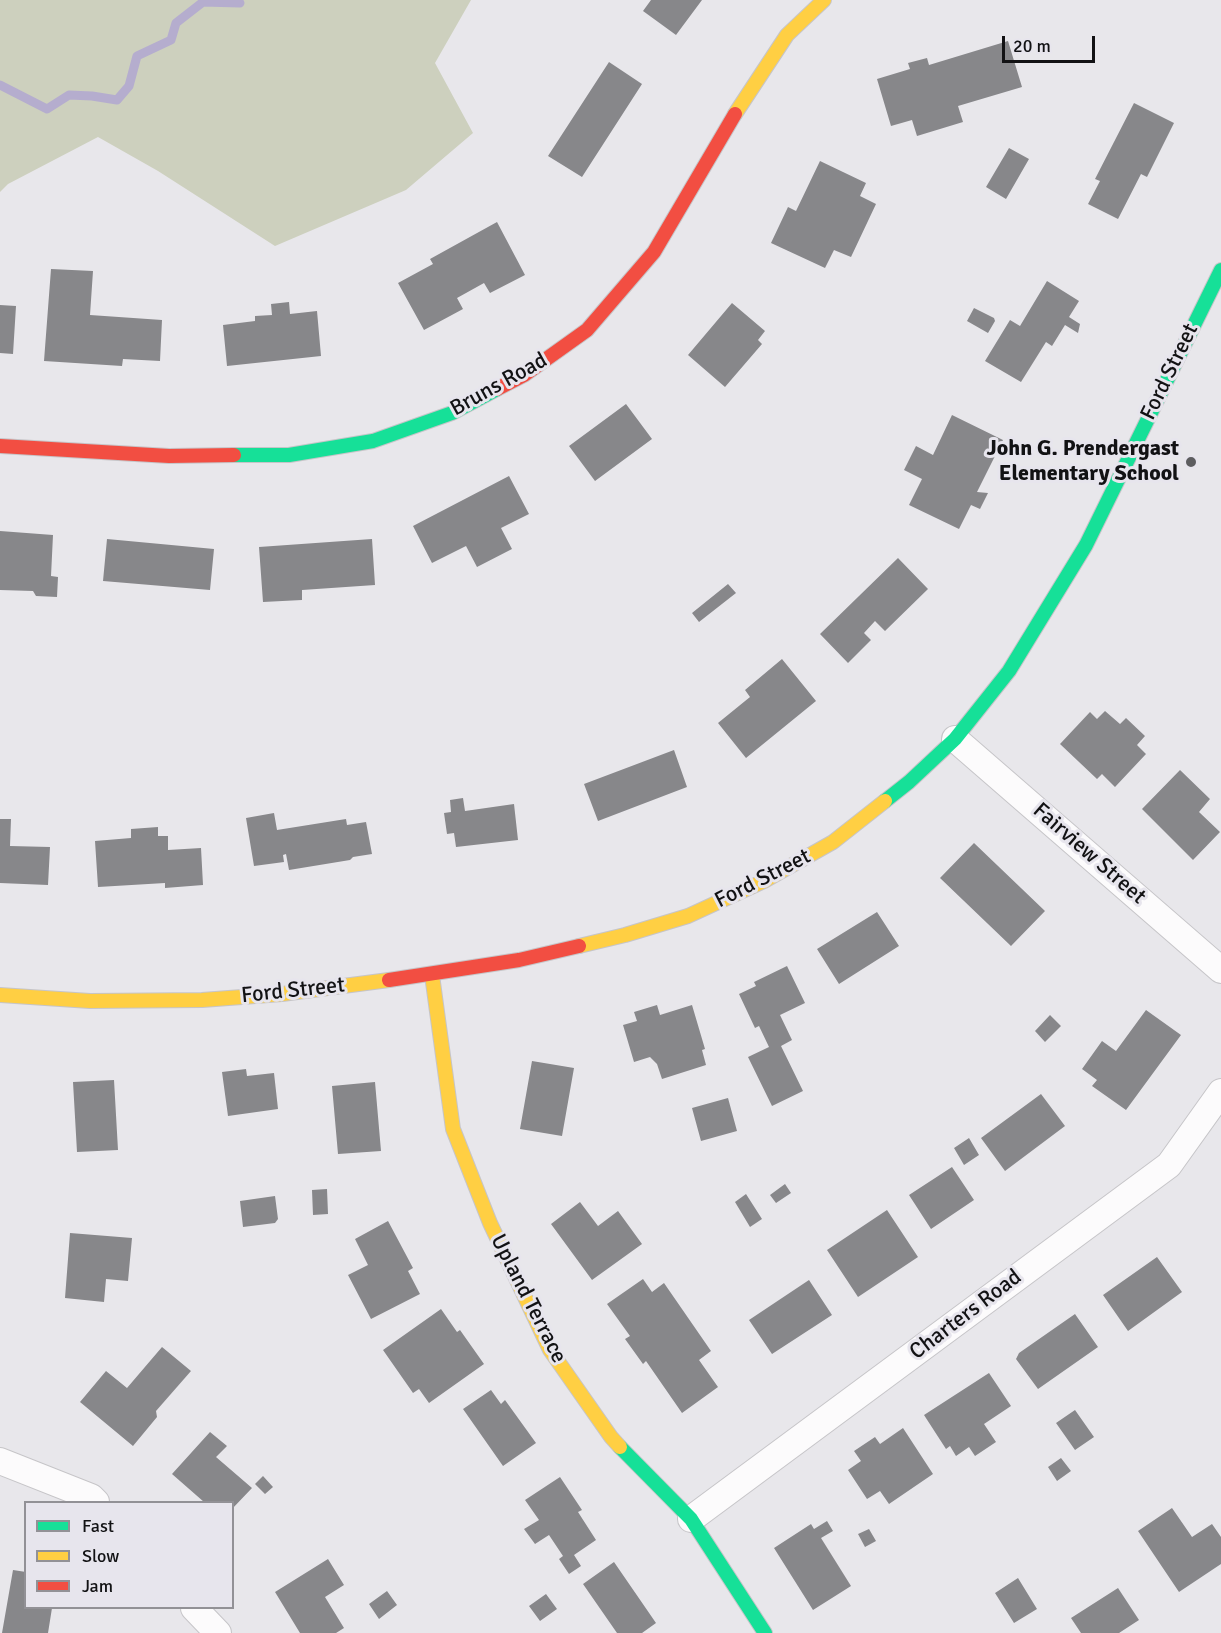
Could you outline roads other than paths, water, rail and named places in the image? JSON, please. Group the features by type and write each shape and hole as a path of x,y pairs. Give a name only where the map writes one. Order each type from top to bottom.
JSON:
{"street":[{"name":"Bruns Road","path":"0,446 169,456 289,455 373,441 452,413 524,375 587,330 654,252 744,99 787,35 824,0"},
{"name":"Ford Street","path":"0,995 90,1001 202,1000 282,994 432,975 519,960 625,935 699,911 764,881 832,842 909,782 955,739 1009,671 1086,545 1221,270"},
{"name":"Fairview Street","path":"955,739 1221,970"},
{"name":"Upland Terrace","path":"432,975 453,1129 490,1223 550,1350 611,1437 691,1519 765,1633"},
{"name":"Charters Road","path":"691,1519 1169,1164 1221,1092"},
{"path":"0,1461 91,1497 94,1501"},
{"path":"195,1609 218,1633"}],"waterway":[{"path":"0,85 47,109 69,95 117,100 129,86 137,56 171,40 176,23 203,2 240,3"}],"place":[{"name":"John G. Prendergast Elementary School","path":"1191,462"}]}
